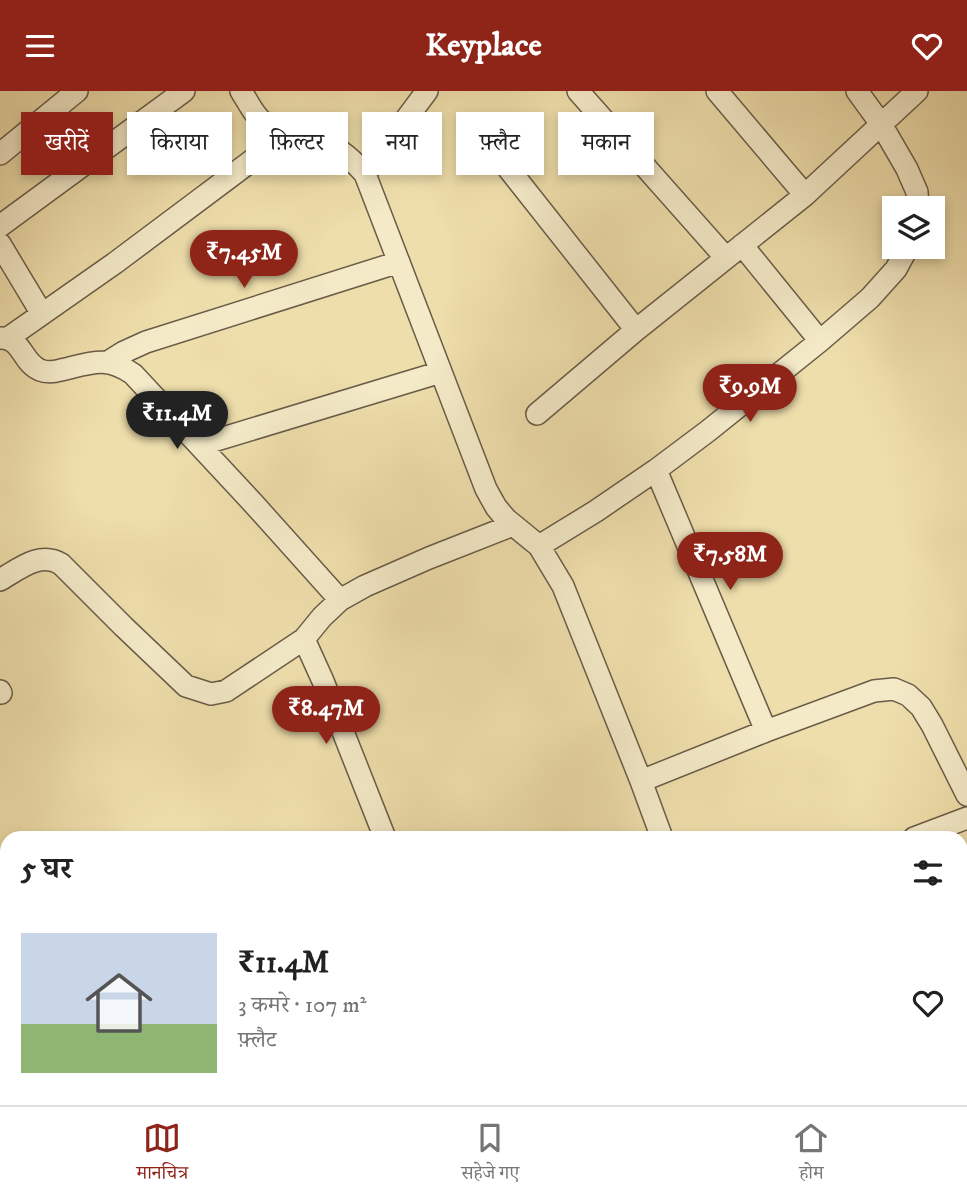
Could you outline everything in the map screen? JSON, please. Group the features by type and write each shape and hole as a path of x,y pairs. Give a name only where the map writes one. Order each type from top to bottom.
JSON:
{"street":[{"path":"0,154 77,91"},
{"path":"0,226 184,91"},
{"path":"241,91 254,112"},
{"path":"411,112 426,91"},
{"path":"578,91 820,341"},
{"path":"717,91 805,195"},
{"path":"857,91 881,124 907,169 918,196"},
{"path":"537,414 636,330 805,195 917,91"},
{"path":"348,155 362,171"},
{"path":"4,338 115,263 246,165"},
{"path":"365,175 486,489 496,507 539,546 563,586 659,831"},
{"path":"513,175 636,330"},
{"path":"0,244 42,314"},
{"path":"539,546 596,511 708,431 870,297 896,269 901,259"},
{"path":"108,362 146,342 399,262"},
{"path":"4,338 15,342 32,366 41,371 51,372 95,362 108,362 133,374 340,600"},
{"path":"200,445 441,372"},
{"path":"656,470 766,731"},
{"path":"0,580 29,564 53,559 186,685 211,694 226,691 304,639 340,600 365,586 513,525"},
{"path":"304,639 382,831"},
{"path":"641,781 874,691 894,689 908,695 921,707 967,795"},
{"path":"933,831 967,818"}]}
